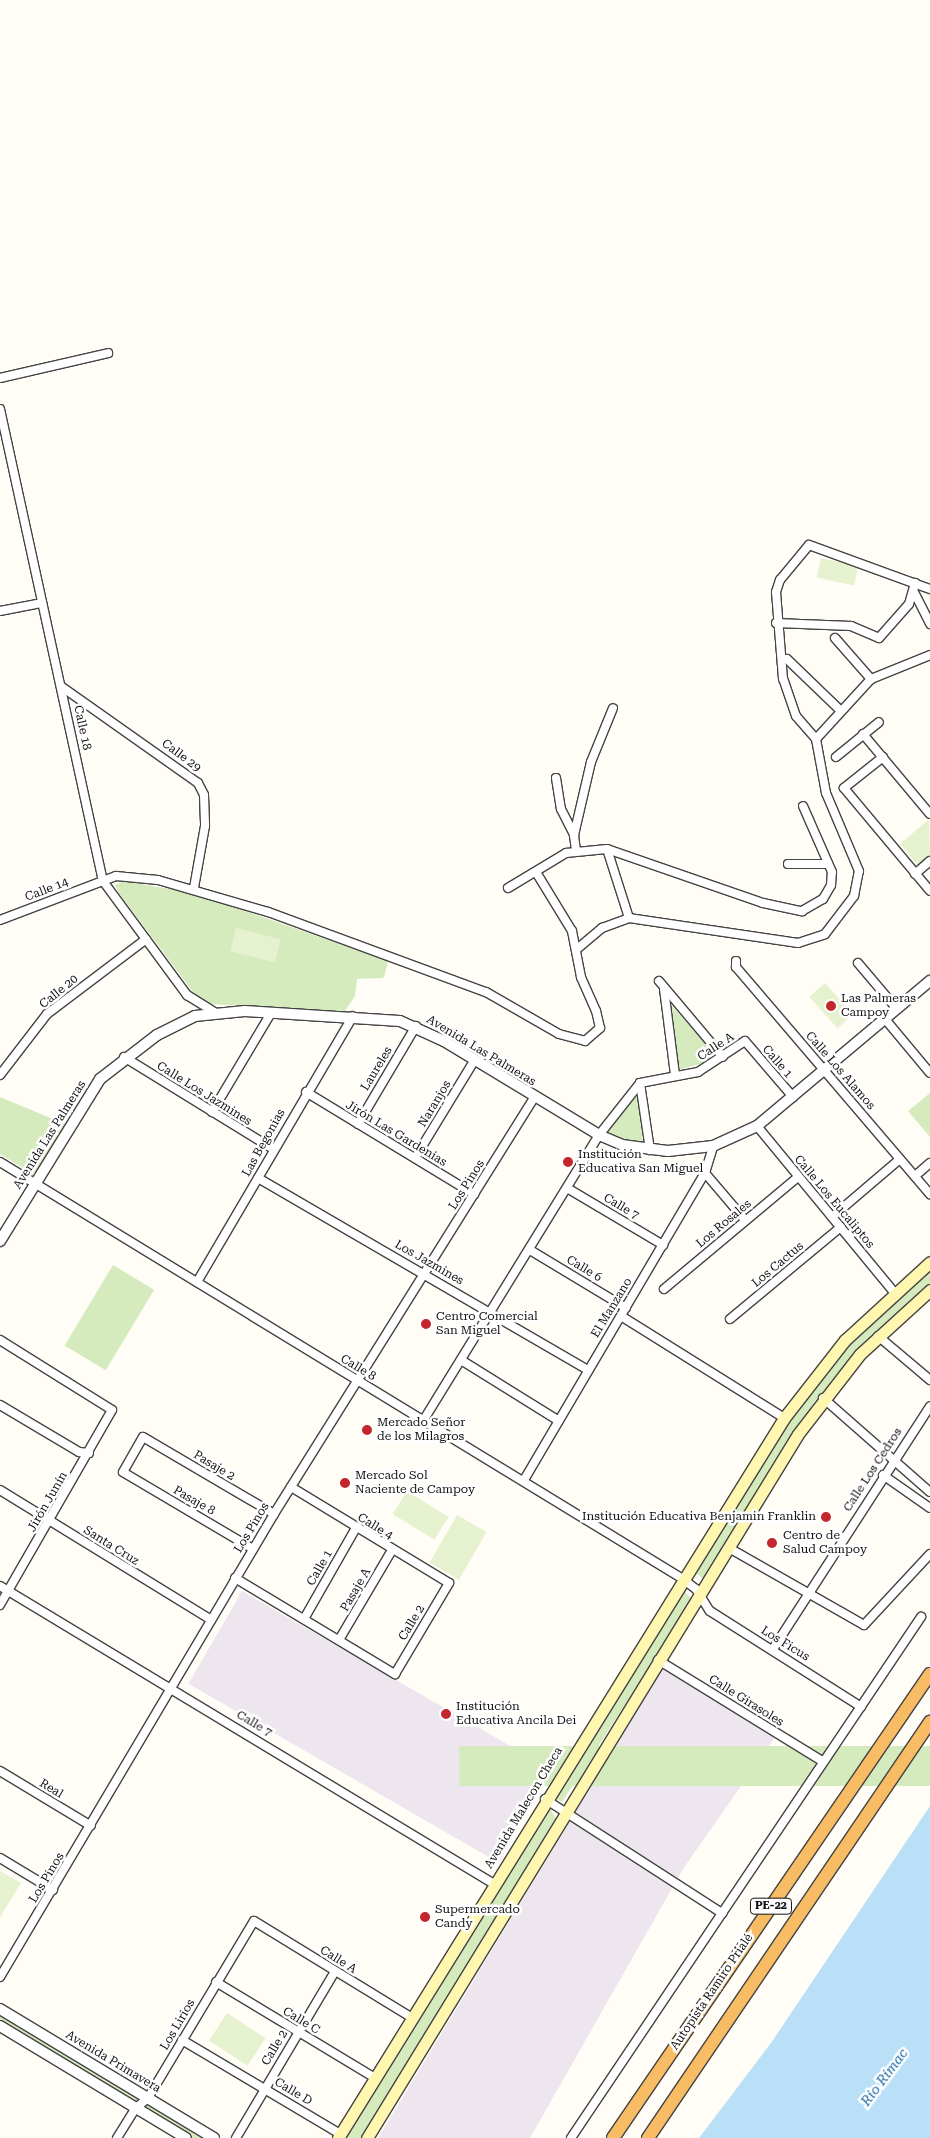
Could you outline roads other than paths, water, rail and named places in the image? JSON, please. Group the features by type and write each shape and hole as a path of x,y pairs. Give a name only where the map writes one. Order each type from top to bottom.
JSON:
{"highway":[{"name":"Autopista Ramiro Prialé","path":"612,2138 930,1674"},
{"name":"PE-22","path":"648,2138 930,1722"}],"main road":[{"name":"Avenida Malecon Checa","path":"339,2136 545,1799 784,1418 845,1340 894,1292 930,1262"},
{"path":"367,2138 798,1434 823,1398 878,1336 930,1290"}],"street":[{"path":"0,378 108,353"},
{"name":"Calle 18","path":"0,409 103,881 187,995 214,1012"},
{"path":"536,872 572,931 577,949 602,928 630,918 798,943 824,934 854,896 860,871 826,793 816,739 790,703 778,658 776,623 780,580 809,545 930,589"},
{"path":"776,623 851,626 879,638 900,619 914,592 915,583"},
{"path":"914,592 930,624"},
{"path":"0,611 42,603"},
{"path":"835,638 871,679"},
{"path":"816,739 840,710 871,679 930,655"},
{"path":"787,659 840,710"},
{"name":"Calle 29","path":"62,687 198,783 204,795 205,826 194,888"},
{"path":"574,835 591,762 613,708"},
{"path":"836,756 879,722"},
{"path":"863,734 930,814"},
{"path":"882,757 844,788 930,891"},
{"path":"556,778 561,809 574,835 576,850"},
{"path":"508,888 576,850 607,849 763,903 802,911 823,900 832,885 828,864 803,806"},
{"path":"607,849 630,918"},
{"path":"916,874 930,861"},
{"path":"788,864 828,864"},
{"name":"Calle 14","path":"0,920 103,881 132,876 194,888 486,992 559,1034 585,1041 600,1028 581,977 577,949"},
{"name":"Calle 20","path":"0,1075 48,1014 146,940"},
{"name":"Calle Los Alamos","path":"736,961 736,967 930,1194"},
{"path":"858,963 897,1009"},
{"path":"659,981 723,1057"},
{"name":"Avenida Las Palmeras","path":"0,1241 85,1099 124,1057 182,1020 214,1012 271,1013 352,1016 416,1026 599,1135 650,1150 713,1146 757,1126 826,1071 930,981"},
{"path":"664,989 675,1076"},
{"path":"212,1112 271,1013"},
{"name":"Las Begonias","path":"197,1282 352,1016"},
{"path":"885,1019 930,1073"},
{"name":"Laureles","path":"358,1124 416,1026"},
{"name":"Calle A","path":"640,1083 698,1072 745,1041"},
{"name":"Calle 1","path":"745,1041 793,1097"},
{"name":"Calle Los Jazmines","path":"124,1057 273,1149"},
{"name":"Naranjos","path":"415,1158 474,1061"},
{"path":"423,1421 492,1312 599,1135 640,1083"},
{"path":"640,1083 650,1150"},
{"name":"Jirón Las Gardenias","path":"306,1092 474,1194"},
{"name":"Los Pinos","path":"0,1977 274,1514 534,1098"},
{"name":"Calle Los Eucaliptos","path":"757,1126 894,1292"},
{"name":"El Manzano","path":"524,1480 705,1172 713,1146"},
{"path":"832,1217 900,1159"},
{"name":"Calle 8","path":"0,1162 357,1381 524,1480 682,1579 699,1597"},
{"path":"915,1176 930,1163"},
{"path":"705,1172 745,1220"},
{"name":"Los Rosales","path":"664,1289 798,1177"},
{"name":"Los Jazmines","path":"258,1178 425,1273 588,1370"},
{"name":"Calle 7","path":"567,1188 663,1245"},
{"name":"Los Cactus","path":"730,1319 840,1227"},
{"name":"Calle 6","path":"530,1250 626,1308"},
{"path":"621,1316 784,1418"},
{"path":"878,1336 930,1380"},
{"name":"Jirón Junín","path":"0,1340 112,1410 50,1522 0,1605"},
{"path":"461,1360 559,1421"},
{"path":"823,1398 930,1492"},
{"path":"0,1405 79,1452 89,1453"},
{"name":"Calle Los Cedros","path":"773,1649 893,1459 930,1406"},
{"name":"Pasaje 8","path":"143,1437 123,1472 253,1549"},
{"name":"Pasaje 2","path":"143,1437 274,1514"},
{"path":"883,1475 930,1508"},
{"name":"Calle 4","path":"291,1487 449,1584"},
{"name":"Santa Cruz","path":"0,1490 211,1620"},
{"name":"Calle 1","path":"304,1619 356,1528"},
{"path":"729,1548 859,1624 870,1622 930,1554"},
{"name":"Pasaje A","path":"339,1640 392,1550"},
{"path":"236,1578 339,1640"},
{"name":"Calle 2","path":"339,1640 395,1674 449,1584"},
{"name":"Calle 7","path":"0,1586 171,1687 494,1884"},
{"name":"Los Ficus","path":"699,1597 710,1611 773,1649 861,1707"},
{"path":"571,2138 822,1761 921,1618"},
{"name":"Calle Girasoles","path":"658,1660 822,1761"},
{"name":"Real","path":"0,1771 91,1826"},
{"path":"545,1799 722,1913"},
{"path":"0,1858 53,1890"},
{"name":"Calle A","path":"254,1921 412,2018"},
{"name":"Los Lirios","path":"117,2138 136,2108 148,2098 254,1921"},
{"name":"Calle 2","path":"236,2138 264,2087 335,1971"},
{"name":"Calle C","path":"216,1982 375,2078"},
{"name":"Avenida Primavera","path":"0,2009 214,2138"},
{"path":"0,2026 186,2138"},
{"name":"Calle D","path":"182,2040 264,2087 339,2136"}],"water":[{"name":"Río Rímac","path":"930,1806 930,2138 699,2138 771,2043"}],"place":[{"name":"Las Palmeras Campoy","path":"831,1006"},
{"name":"Institución Educativa San Miguel","path":"568,1162"},
{"name":"Centro Comercial San Miguel","path":"426,1324"},
{"name":"Mercado Señor de los Milagros","path":"367,1430"},
{"name":"Mercado Sol Naciente de Campoy","path":"345,1483"},
{"name":"Institución Educativa Benjamin Franklin","path":"826,1517"},
{"name":"Centro de Salud Campoy","path":"772,1543"},
{"name":"Institución Educativa Ancila Dei","path":"446,1714"},
{"name":"Supermercado Candy","path":"425,1917"}]}
